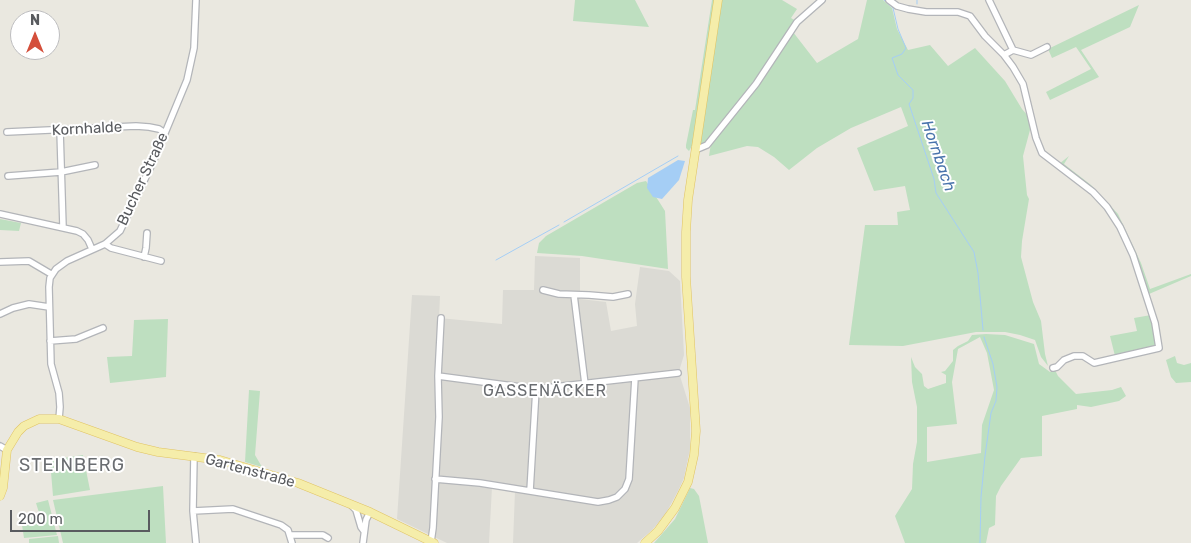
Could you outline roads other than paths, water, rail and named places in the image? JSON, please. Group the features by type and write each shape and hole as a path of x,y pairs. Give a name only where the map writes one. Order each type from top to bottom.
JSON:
{"main road":[{"path":"645,543 658,531 675,508 688,482 694,455 696,431 686,254 688,200 718,0"},
{"path":"0,496 3,448 18,432 31,422 47,418 59,419"},
{"name":"Gartenstraße","path":"59,419 137,447 158,452 220,460 298,483 370,512 432,542"}],"street":[{"name":"Bucher Straße","path":"51,274 67,261 105,244 120,231 153,162 186,80 194,48 196,0"},
{"path":"695,150 707,145 776,57 797,22 822,0"},
{"path":"889,0 897,6 908,9 926,12 958,12 970,16 985,36 1004,55 1022,84 1036,138 1042,153 1093,192 1107,207 1120,227 1133,255 1155,323 1159,348 1094,363 1083,356 1074,356 1053,368"},
{"path":"990,0 1012,50 1031,56 1048,47"},
{"path":"1004,55 1012,50"},
{"name":"Kornhalde","path":"7,132 136,126 150,127 165,133"},
{"path":"60,130 63,227"},
{"path":"8,176 61,172 95,165"},
{"path":"0,214 63,227 83,234 92,249"},
{"path":"144,256 147,233"},
{"path":"105,244 111,248 161,261"},
{"path":"0,262 29,261 51,274 48,286 51,364 59,393 59,419"},
{"path":"543,290 559,294 613,297 628,294"},
{"path":"574,294 585,384"},
{"path":"0,314 12,308 29,304 49,307"},
{"path":"432,542 439,418 438,376 441,318"},
{"path":"50,341 76,339 103,328"},
{"path":"438,376 536,389 678,373"},
{"path":"435,479 480,483 598,502 617,497 625,488 629,479 635,378"},
{"path":"530,491 536,389"},
{"path":"194,456 193,511 196,543"},
{"path":"349,503 356,510 364,531"},
{"path":"193,511 233,509 281,525 288,530 292,543"},
{"path":"363,543 366,520 370,512"},
{"path":"291,535 323,535 328,538"}],"water":[{"path":"678,160 685,161 679,180 662,199 653,197 647,188 648,178"}],"waterway":[{"name":"Hornbach","path":"884,0 893,8 898,29 906,48 902,54 892,58 898,75 913,90 913,98 909,104 934,179 936,193 974,252 978,273 983,330"},
{"path":"564,222 678,156"},
{"path":"496,260 559,225"},
{"name":"Hornbach","path":"980,543 981,497 985,456 997,387 993,364 984,337"}],"district":[{"name":"GASSENÄCKER","path":"545,391"},
{"name":"STEINBERG","path":"72,466"}]}
